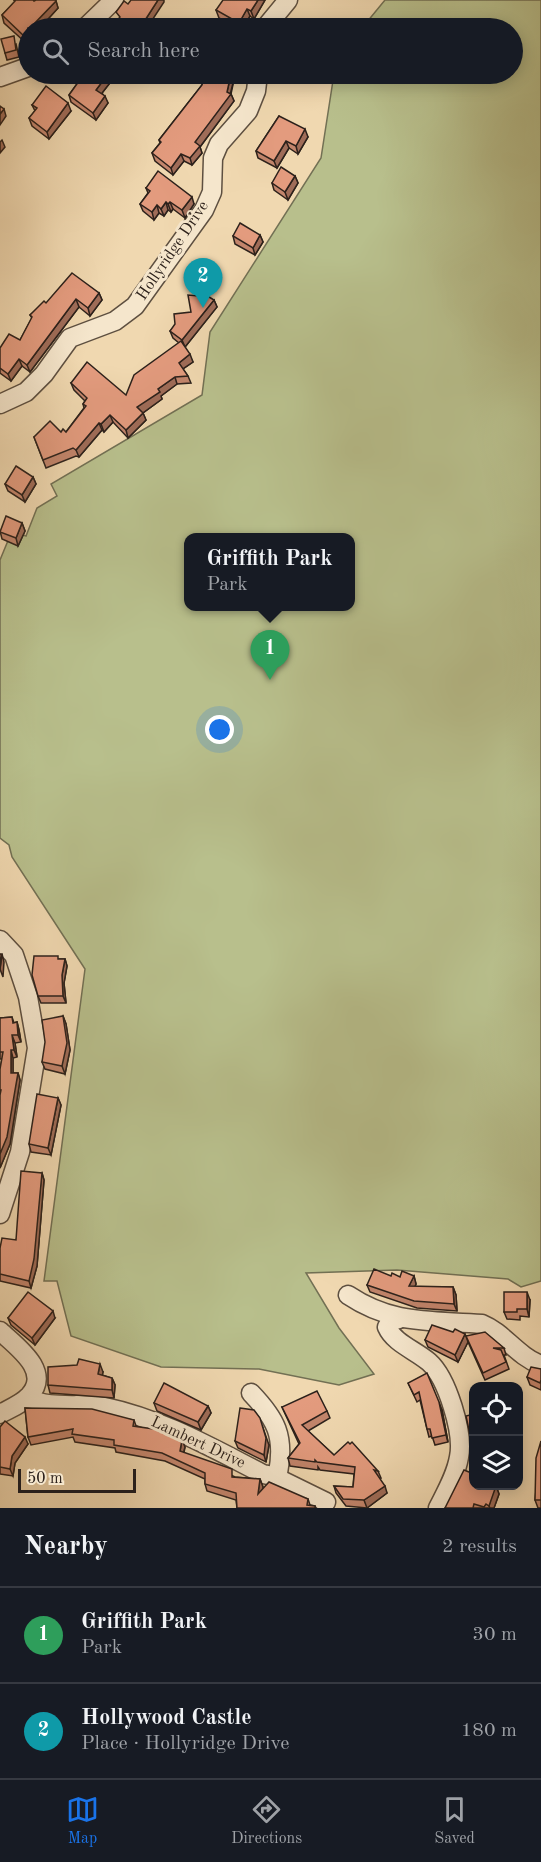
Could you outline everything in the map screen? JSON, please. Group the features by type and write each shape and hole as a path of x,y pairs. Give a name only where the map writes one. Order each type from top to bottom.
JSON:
{"street":[{"path":"95,18 114,0"},
{"path":"273,18 288,0"},
{"path":"0,77 18,71"},
{"name":"Hollyridge Drive","path":"0,404 26,392 45,374 70,338 115,321 135,306 204,210 212,192 213,158 219,144 248,111 257,84"},
{"path":"0,939 14,955 28,997 37,1048 20,1152 0,1214"},
{"path":"348,1295 362,1304 399,1319"},
{"path":"438,1508 454,1474 460,1443 449,1395 440,1374 429,1362 390,1334 387,1327 391,1321 399,1319 482,1324 492,1328 506,1343 541,1365"},
{"path":"0,1331 32,1360 36,1374 35,1386 28,1398 0,1414"},
{"path":"251,1393 272,1414 278,1433 281,1458 278,1473 273,1476"},
{"name":"Lambert Drive","path":"28,1398 40,1404 105,1407 147,1418 326,1502"}],"green space":[{"path":"385,0 541,0 541,1281 521,1287 508,1279 397,1270 306,1273 339,1328 374,1374 339,1385 259,1369 161,1367 71,1336 57,1281 44,1281 85,969 12,857 9,845 0,838 0,560 12,531 26,536 37,508 57,496 51,484 202,395 210,332 321,158 332,84 523,84 523,18 370,18"}],"building":[{"path":"131,0 158,0 146,18 119,18 116,12 124,1 128,4"},
{"path":"223,0 258,0 251,11 247,9 242,18 230,18 216,10"},
{"path":"15,1 56,1 40,18 18,18 18,30 2,15"},
{"path":"14,36 16,50 5,53 1,39"},
{"path":"77,84 100,84 96,90 105,96 93,113 69,95"},
{"path":"229,84 227,92 231,94 195,142 200,146 190,158 181,154 171,168 152,153 161,142 159,140 202,85"},
{"path":"46,86 68,103 47,132 29,118 37,108 32,105"},
{"path":"279,116 305,129 296,146 286,141 274,161 256,151"},
{"path":"281,167 295,176 285,192 272,183"},
{"path":"158,171 192,197 182,210 166,202 161,209 157,205 152,212 140,204 150,191 146,188"},
{"path":"240,223 260,235 253,248 233,236"},
{"path":"72,273 99,293 88,308 76,299 27,365 19,359 8,374 0,368 0,348 9,334 20,340 32,317 30,315 44,301 46,303"},
{"path":"201,292 214,300 182,340 170,331 175,324 174,314 191,312 188,295 199,296"},
{"path":"181,341 190,354 179,363 188,376 175,377 158,389 160,392 137,407 143,413 126,430 110,415 101,424 99,423 76,450 73,448 43,460 34,437 50,421 61,432 63,429 66,432 86,406 83,404 87,398 71,383 87,362 126,395 134,375"},
{"path":"16,466 33,477 22,495 5,484"},
{"path":"6,516 22,523 16,538 0,532"},
{"path":"34,956 58,956 58,959 65,959 62,975 63,996 38,996 32,975"},
{"path":"63,1016 67,1043 62,1066 42,1062 45,1042 42,1020"},
{"path":"12,1017 13,1023 17,1022 18,1035 12,1035 14,1050 11,1050 11,1073 18,1073 7,1137 0,1154 0,1069 3,1052 0,1052 0,1018"},
{"path":"37,1094 58,1098 48,1148 29,1144"},
{"path":"21,1171 42,1173 34,1259 29,1281 0,1274 2,1238 16,1240"},
{"path":"374,1269 391,1276 392,1273 400,1277 402,1271 414,1276 409,1286 453,1287 454,1304 414,1301 367,1285"},
{"path":"28,1292 53,1311 32,1338 8,1318"},
{"path":"504,1292 527,1292 527,1309 504,1312"},
{"path":"432,1325 453,1332 455,1329 465,1334 455,1355 425,1340"},
{"path":"485,1332 504,1348 493,1348 501,1350 506,1362 483,1373 466,1336"},
{"path":"79,1359 100,1364 98,1374 112,1378 112,1390 48,1385 48,1367 77,1365"},
{"path":"531,1367 541,1369 540,1383 527,1377"},
{"path":"427,1373 439,1402 446,1435 432,1438 430,1429 427,1429 419,1392 414,1395 408,1383"},
{"path":"164,1383 208,1406 198,1422 154,1403"},
{"path":"317,1391 327,1411 302,1425 334,1455 348,1442 350,1444 352,1442 378,1471 374,1470 385,1486 364,1500 343,1499 334,1486 353,1487 355,1467 288,1458 300,1443 282,1407"},
{"path":"25,1408 92,1409 134,1420 133,1426 161,1430 182,1440 180,1451 232,1469 232,1477 260,1479 258,1494 269,1482 308,1499 307,1505 315,1506 315,1508 237,1508 236,1493 205,1484 205,1473 162,1453 114,1445 114,1440 72,1434 73,1429 28,1437"},
{"path":"240,1408 254,1410 260,1418 266,1438 264,1455 235,1441"},
{"path":"5,1421 25,1437 12,1456 10,1469 0,1467 0,1427"},
{"path":"541,1441 541,1500 535,1500 536,1458"},
{"path":"464,1470 469,1472 469,1490 495,1490 489,1506 474,1504 473,1508 445,1508"}],"place":[{"name":"Hollywood Castle","path":"203,308"},
{"name":"Griffith Park","path":"270,680"}]}
